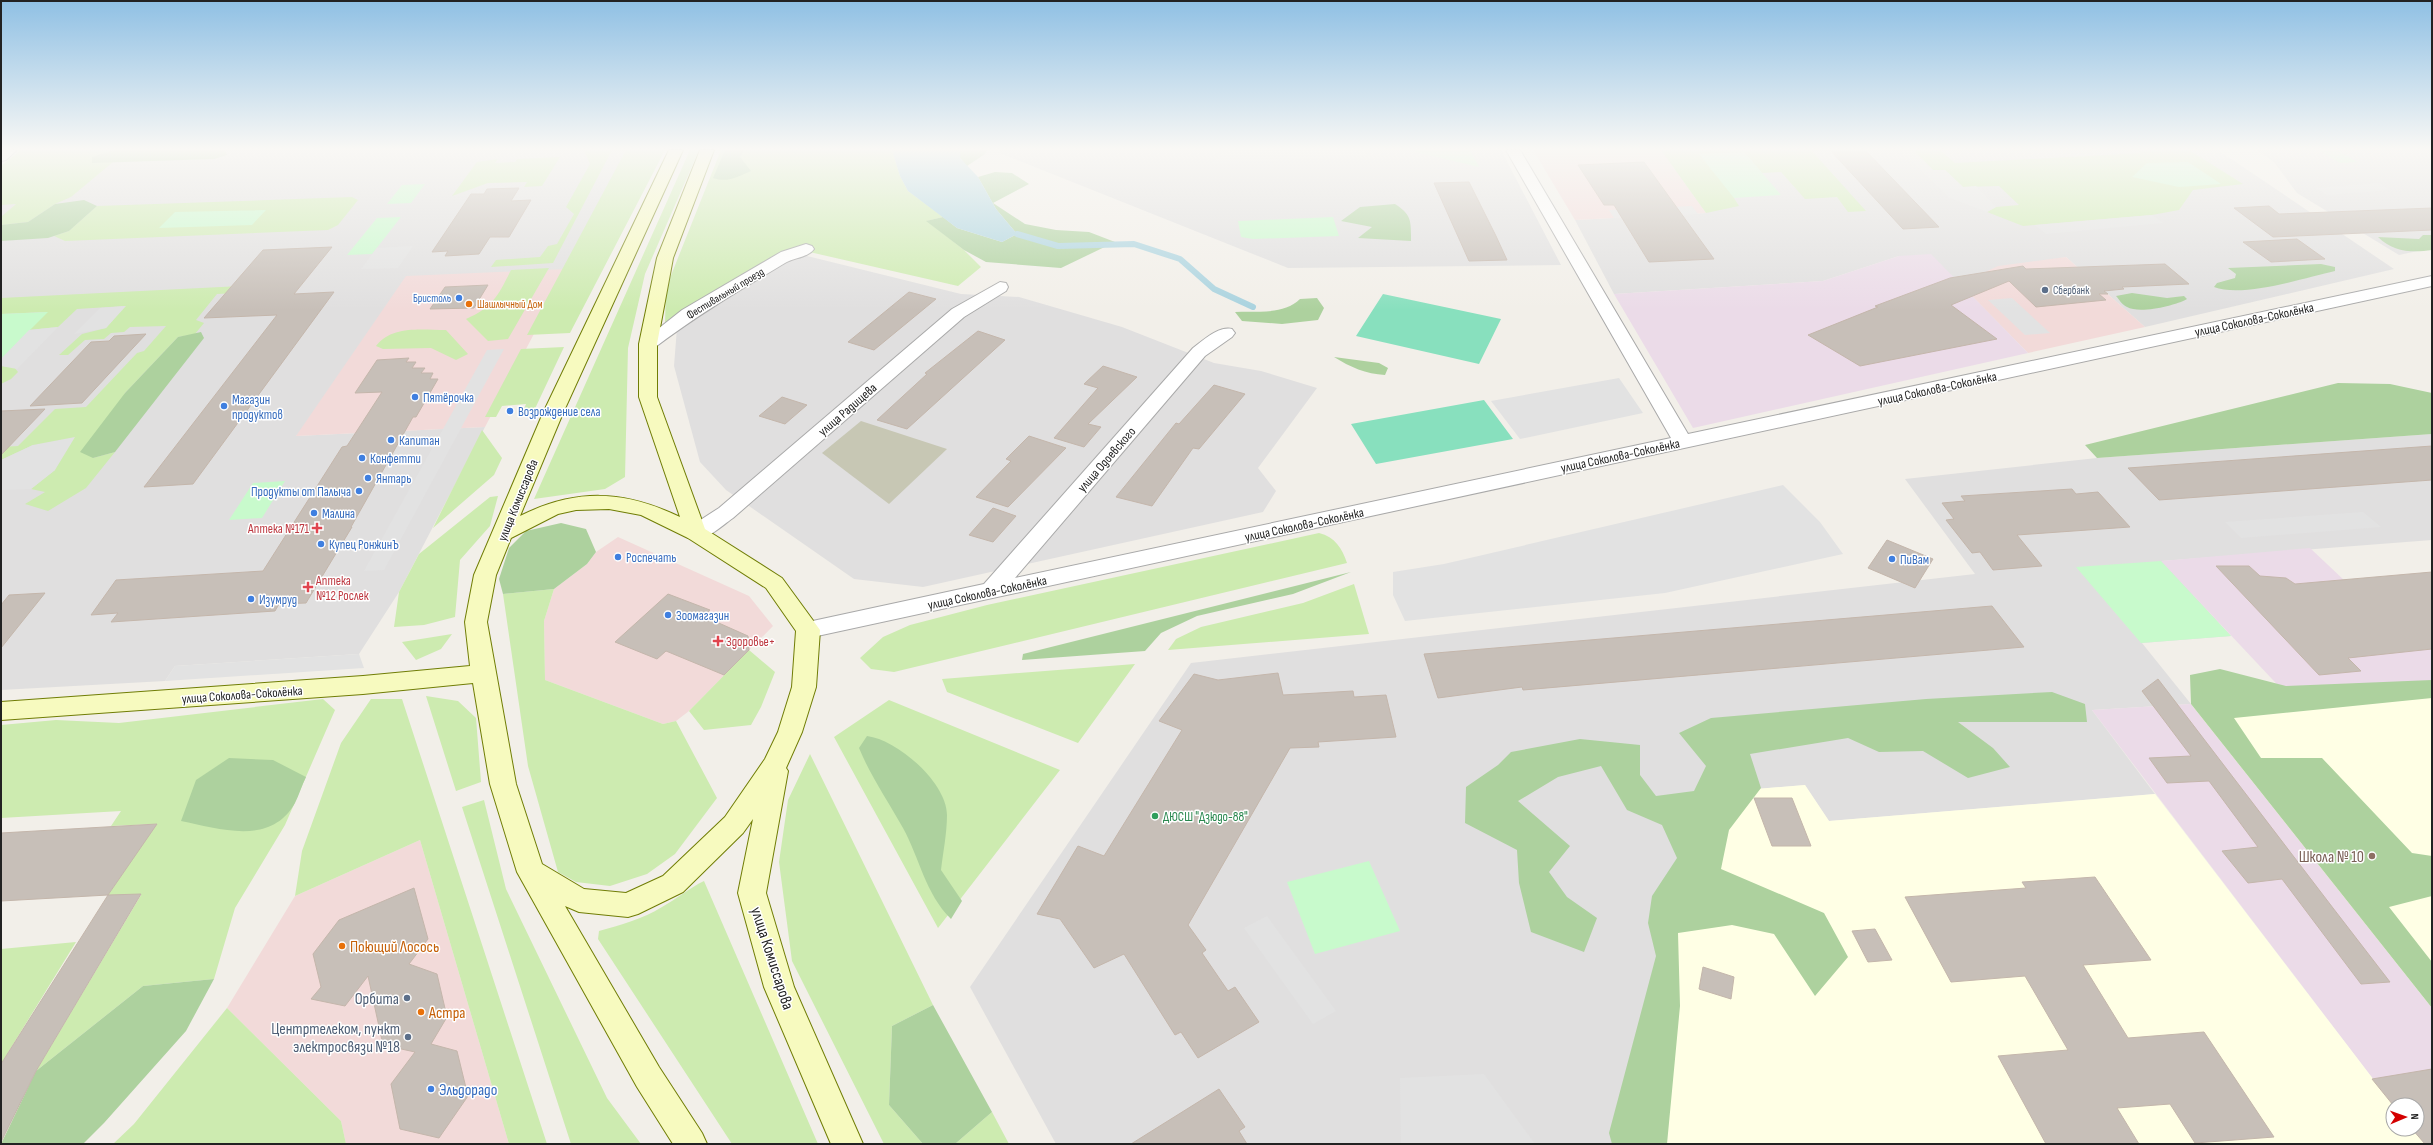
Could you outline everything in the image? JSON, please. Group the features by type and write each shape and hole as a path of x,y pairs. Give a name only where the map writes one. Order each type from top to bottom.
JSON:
{"main road":[{"name":"улица Комиссарова","path":"651,203 553,413 504,533 485,575 476,622 483,673 503,784 531,872 648,1077 692,1144"},
{"path":"686,203 664,258 648,344 648,397 696,533"},
{"path":"504,533 551,509 576,503 609,502 646,509 696,533 774,583 808,630"},
{"name":"улица Комиссарова","path":"531,872 580,900 628,905 673,884 734,825 776,764 790,732 804,687 808,630"},
{"name":"улица Соколова-Соколёнка","path":"1,711 362,685 483,673"},
{"name":"улица Комиссарова","path":"776,764 752,894 779,987 847,1144"}],"street":[{"path":"1544,203 1683,442"},
{"name":"Фестивальный проезд","path":"648,344 688,314 787,255 806,249"},
{"name":"улица Соколова-Соколёнка","path":"808,630 2432,281"},
{"name":"улица Радищева","path":"696,533 726,513 958,313 1000,287"},
{"name":"улица Одоевского","path":"992,590 1199,352 1226,333"}],"shaded area":[{"path":"1,203 602,203 568,269 296,436 485,427 399,592 359,654 175,666 165,681 1,690"},
{"path":"1126,203 1529,203 1561,265 1288,268"},
{"path":"1565,203 1699,203 1706,213 1575,220"},
{"path":"1699,203 2297,203 2394,269 2145,327 2066,257 1960,284 1899,256 1823,281 1614,294 1575,220 1706,213"},
{"path":"1964,203 1993,203 1996,207 1987,212"},
{"path":"2314,203 2432,203 2432,248 2399,255"},
{"path":"1692,206 1698,214 1614,218 1609,210"},
{"path":"2152,215 2163,223 2046,234 2035,225"},
{"path":"413,246 398,268 361,269 377,248"},
{"path":"799,254 961,294 1019,297 1122,327 1214,363 1261,371 1317,388 1258,468 1276,491 1263,512 923,587 854,579 726,490 700,462 674,366 677,328"},
{"path":"1931,254 2028,353 1693,428 1614,294 1823,281 1899,256"},
{"path":"2066,257 2145,327 2028,353 1960,284 1998,266"},
{"path":"568,269 485,427 296,436 406,276"},
{"path":"2012,298 2050,333 2025,335 1988,300"},
{"path":"126,306 106,328 74,334 100,308"},
{"path":"58,327 17,369 1,366 1,359 29,330"},
{"path":"504,349 384,570 364,571 487,350"},
{"path":"1619,378 1643,413 1520,439 1491,401"},
{"path":"861,421 947,449 889,504 822,453"},
{"path":"2432,434 2432,540 2162,561 2231,636 2142,643 2191,704 2092,710 2155,794 1829,821 1805,785 1708,793 1632,1144 1056,1144 970,987 1191,663 1975,574 1905,479 2097,458"},
{"path":"75,437 55,470 31,489 1,490 1,460 33,445"},
{"path":"1783,485 1820,522 1843,554 1665,593 1405,621 1393,595 1393,572 1444,564"},
{"path":"2363,512 2381,527 2241,538 2225,522"},
{"path":"618,537 749,596 773,626 689,711 676,721 663,724 545,680 544,621 554,589 587,564 596,552"},
{"path":"2310,548 2362,597 2432,591 2432,684 2289,697 2161,561"},
{"path":"359,654 364,668 165,681 175,666"},
{"name":"Школа № 10","path":"2432,684 2432,1008 2191,704"},
{"path":"2191,704 2432,1008 2432,1144 2425,1144 2419,1137 2425,1137 2425,1097 2387,1097 2092,710"},
{"path":"1805,785 1829,821 2155,794 2387,1097 2385,1097 2385,1137 2419,1137 2425,1144 1632,1144 1708,793"},
{"path":"420,840 509,1144 346,1144 341,1121 227,1008 295,896"},
{"path":"1267,916 1336,1011 1313,1024 1244,928"},
{"path":"1484,1074 1535,1144 1401,1144 1400,1078"}],"green space":[{"path":"1,203 56,203 28,222 1,225 1,217 16,204 1,205"},
{"path":"91,203 97,206 69,231 48,238 1,241 1,225 28,222 55,204"},
{"path":"170,203 355,203 338,225 328,230 65,241 54,236 69,231 97,206"},
{"path":"568,203 584,203 553,263 491,267 496,260 540,257 548,246 557,244 574,214 566,207"},
{"path":"597,203 637,203 570,333 527,335"},
{"path":"666,203 676,203 645,274 628,348 625,477 605,489 534,499"},
{"path":"700,203 925,203 943,217 927,221 964,250 981,267 958,286 792,248 703,299 665,324 666,288"},
{"path":"993,203 1025,224 1056,230 1089,232 1115,242 1061,268 986,262 964,250 926,221 943,217 957,228 1002,242 1017,234"},
{"path":"1699,203 1737,203 1739,206 1706,213"},
{"path":"1842,203 1859,203 1866,211 1848,212"},
{"path":"2017,203 2184,203 2179,210 2152,215 2023,226 1987,212 1996,207 2019,205"},
{"path":"1395,204 1408,215 1411,228 1411,241 1358,238 1372,227 1341,221 1360,207"},
{"path":"266,210 252,225 159,228 175,212"},
{"path":"401,217 372,254 347,255 377,218"},
{"path":"1333,217 1339,236 1253,239 1241,237 1238,221"},
{"path":"2423,235 2432,235 2432,250 2403,250 2390,246 2378,237 2419,239"},
{"path":"2321,264 2335,267 2335,271 2257,289 2226,290 2214,287 2217,283 2235,278 2236,274 2228,268"},
{"path":"549,268 508,339 488,341 466,319 483,310 494,300 511,270"},
{"path":"260,285 237,293 217,294 196,320 204,323 195,334 178,337 125,393 93,458 115,452 86,488 48,511 25,504 45,492 31,489 55,470 33,445 1,460 1,447 18,446 55,409 86,407 137,353 144,351 166,326 130,327 124,332 111,333 104,339 85,340 68,355 59,355 82,334 106,328 125,306 77,309 58,327 29,330 47,312 1,314 1,298"},
{"path":"2132,293 2167,298 2184,296 2187,299 2166,306 2140,310 2125,306 2116,296"},
{"path":"1383,294 1501,319 1479,364 1356,336"},
{"path":"1317,298 1324,308 1318,320 1282,324 1242,321 1235,312 1261,312 1278,310 1294,304 1300,299"},
{"path":"48,312 1,359 1,314"},
{"path":"408,330 446,330 468,354 456,360 431,348 383,349 376,346 383,339 399,332"},
{"path":"201,332 204,338 115,452 93,458 80,452 125,393 178,337"},
{"path":"564,347 532,415 521,416 526,404 502,406 496,417 485,417 521,349"},
{"path":"1334,357 1379,363 1388,368 1385,375 1365,372"},
{"path":"1,366 14,367 18,372 11,379 1,384"},
{"path":"2338,383 2390,384 2432,393 2432,434 2097,458 2085,445"},
{"path":"1484,400 1513,439 1376,464 1351,424"},
{"path":"482,430 502,458 494,475 433,528"},
{"path":"285,481 262,518 229,520 253,483"},
{"path":"498,496 490,526 460,560 455,617 424,625 394,627 399,592 419,554 490,497"},
{"path":"561,523 586,529 596,552 587,564 554,589 503,594 499,579 509,548 526,531"},
{"path":"1319,533 1334,540 1343,553 1347,563 894,672 871,669 860,658 883,637 910,625 987,605"},
{"path":"2161,561 2231,636 2141,643 2076,567"},
{"path":"1351,572 1293,594 1197,616 1161,633 1145,651 1022,660 1023,654"},
{"path":"1354,584 1369,634 1168,650 1176,639 1201,627 1303,603"},
{"path":"554,589 544,621 545,680 663,724 676,721 717,798 675,854 647,874 610,886 576,882 558,872 528,766 503,594"},
{"path":"452,634 441,649 416,660 402,642"},
{"path":"749,650 775,672 761,707 751,725 704,730 689,711"},
{"path":"1135,664 1078,743 947,692 942,679"},
{"path":"2220,669 2286,686 2432,680 2432,698 2234,718 2261,758 2322,758 2412,853 2432,856 2432,896 2389,907 2432,962 2432,1008 2191,704 2190,675"},
{"path":"2052,692 2085,704 2087,722 1958,722 1993,748 2010,767 1968,778 1923,751 1879,752 1848,738 1750,754 1761,788 1729,830 1721,869 1824,913 1848,957 1815,996 1774,934 1732,925 1678,933 1680,1006 1667,1144 1612,1144 1609,1133 1656,956 1648,923 1652,896 1677,858 1662,825 1627,810 1601,766 1558,777 1518,801 1570,846 1549,872 1567,897 1597,918 1584,952 1531,932 1519,883 1517,850 1465,823 1466,787 1498,765 1511,752 1580,739 1640,745 1640,775 1656,796 1694,791 1706,766 1679,733 1711,718 1926,699"},
{"path":"426,696 458,701 476,718 481,782 456,791"},
{"path":"323,699 335,710 285,825 235,908 214,979 143,986 36,1071 141,895 108,895 156,824 111,826 121,811 1,818 1,725 56,720 119,723"},
{"path":"371,699 402,699 547,1144 509,1144 420,840 295,896 302,851 341,743"},
{"path":"889,700 1060,770 938,928 834,737"},
{"path":"867,736 879,739 893,746 906,754 919,765 939,790 945,803 947,822 941,870 962,901 951,919 942,909 929,887 903,828 864,759 859,748"},
{"path":"810,754 933,1005 892,1026 889,1105 923,1144 884,1144 792,961 779,862 788,800"},
{"path":"229,758 273,760 306,777 295,803 285,816 273,825 259,830 244,831 212,828 181,821 196,780"},
{"path":"484,800 506,889 607,1098 641,1144 571,1144 462,807"},
{"path":"1369,861 1400,931 1315,954 1287,882"},
{"path":"704,881 818,1144 732,1144 598,939 599,931 647,915"},
{"path":"76,942 1,1064 1,949"},
{"path":"214,979 186,1031 104,1123 83,1144 1,1144 36,1071 143,986"},
{"path":"933,1005 992,1112 955,1144 923,1144 889,1105 892,1026"},
{"path":"227,1008 341,1121 346,1144 113,1144 134,1124"},
{"path":"992,1112 1009,1144 955,1144"}],"water":[{"path":"924,203 993,203 1017,234 1002,242 957,228"}],"building":[{"path":"465,203 529,203 509,237 490,237 479,254 445,256 448,251 432,252"},
{"path":"1443,203 1480,203 1507,260 1469,261"},
{"path":"1603,203 1674,203 1714,259 1649,262 1614,205 1604,205"},
{"path":"1879,203 1916,203 1939,227 1903,229"},
{"path":"2269,206 2279,214 2432,208 2432,230 2273,237 2234,208"},
{"path":"2297,239 2325,259 2271,262 2243,242"},
{"path":"332,247 294,294 334,292 193,484 144,487 277,315 204,318 263,250"},
{"path":"2165,264 2189,284 2122,287 2124,289 2104,291 2108,294 2099,294 2106,300 2036,307 2009,281 1951,305 1997,339 1860,366 1808,335 1878,307 1875,306 1950,278 2023,266 2026,269"},
{"path":"488,285 474,308 430,309 445,287"},
{"path":"909,292 936,299 874,350 848,342"},
{"path":"978,331 1005,340 907,429 877,420 927,374 925,373"},
{"path":"146,334 82,403 30,406 91,342 109,341 114,336"},
{"path":"409,358 406,362 416,362 412,368 425,368 421,373 433,373 430,379 438,379 416,417 413,417 352,527 306,603 279,604 275,611 111,622 118,613 91,615 116,580 263,571 342,447 347,446 382,392 355,393 377,360"},
{"path":"1103,366 1137,377 1088,424 1101,427 1084,447 1054,438 1098,388 1084,384"},
{"path":"1214,385 1245,394 1199,449 1193,448 1152,506 1116,497 1176,423 1179,424"},
{"path":"782,397 807,405 785,424 759,416"},
{"path":"45,409 1,455 1,411"},
{"path":"1029,436 1066,448 1008,507 976,497 1011,461 1006,459"},
{"path":"2432,446 2432,480 2159,500 2128,468"},
{"path":"2072,489 2076,494 2098,492 2130,527 2017,535 2042,566 1993,570 1980,552 1972,553 1946,520 1954,519 1942,503 1965,501 1961,496"},
{"path":"993,508 1016,516 993,542 969,535"},
{"path":"1887,540 1933,559 1915,588 1868,568"},
{"path":"2216,566 2249,566 2260,576 2286,578 2295,584 2432,572 2432,649 2348,658 2361,671 2319,675"},
{"path":"45,593 1,648 1,605 9,595"},
{"path":"668,594 710,610 703,616 748,636 749,650 724,675 666,651 657,659 615,642"},
{"path":"1992,606 2024,647 1523,690 1522,687 1438,698 1424,654"},
{"path":"1278,673 1283,695 1353,691 1354,697 1386,695 1396,737 1318,742 1319,747 1290,748 1188,925 1206,950 1202,953 1228,991 1235,987 1259,1022 1198,1058 1181,1032 1175,1035 1124,954 1094,968 1060,919 1037,914 1078,846 1104,856 1182,730 1159,721 1194,674 1218,680"},
{"path":"2158,679 2390,982 2361,984 2282,879 2248,883 2222,851 2258,847 2209,781 2167,783 2149,758 2191,756 2142,691"},
{"path":"1754,798 1792,798 1811,846 1772,846"},
{"path":"157,824 108,895 1,901 1,833"},
{"path":"2095,877 2151,960 2083,965 2128,1038 2204,1032 2274,1137 2195,1143 2170,1104 2117,1108 2139,1144 2046,1144 1998,1056 2068,1050 2025,976 1951,982 1905,897 2026,888 2022,882"},
{"path":"414,888 428,939 409,964 437,974 447,1017 431,1044 457,1051 468,1096 439,1138 400,1129 391,1084 415,1052 383,1045 368,976 345,1006 311,999 321,987 313,954 339,920"},
{"path":"141,894 36,1071 1,1142 1,1064 108,895"},
{"path":"1875,929 1892,960 1868,962 1852,931"},
{"path":"1703,967 1734,977 1731,999 1699,989"},
{"path":"2432,1069 2432,1144 2425,1144 2419,1137 2425,1137 2425,1097 2387,1097 2372,1079"},
{"path":"1219,1089 1245,1127 1239,1131 1247,1144 1131,1144"}],"waterway":[{"path":"1017,234 1058,246 1134,244 1180,259 1214,289 1253,307"}],"place":[{"name":"Сбербанк","path":"2045,290"},
{"name":"Бристоль","path":"459,298"},
{"name":"Шашлычный Дом","path":"469,304"},
{"name":"Пятёрочка","path":"415,397"},
{"name":"Магазин продуктов","path":"224,406"},
{"name":"Возрождение села","path":"510,411"},
{"name":"Капитан","path":"391,440"},
{"name":"Конфетти","path":"362,458"},
{"name":"Янтарь","path":"368,478"},
{"name":"Продукты от Палыча","path":"359,491"},
{"name":"Малина","path":"314,513"},
{"name":"Аптека №171","path":"317,528"},
{"name":"Купец РонжинЪ","path":"321,544"},
{"name":"Роспечать","path":"618,557"},
{"name":"ПиВам","path":"1892,559"},
{"name":"Аптека №12 Рослек","path":"308,587"},
{"name":"Изумруд","path":"251,599"},
{"name":"Зоомагазин","path":"668,615"},
{"name":"Здоровье+","path":"718,641"},
{"name":"ДЮСШ \"Дзюдо-88\"","path":"1155,816"},
{"name":"Школа № 10","path":"2372,856"},
{"name":"Поющий Лосось","path":"342,946"},
{"name":"Орбита","path":"407,998"},
{"name":"Астра","path":"421,1012"},
{"name":"Центртелеком, пункт электросвязи №18","path":"408,1037"},
{"name":"Эльдорадо","path":"431,1089"}]}
